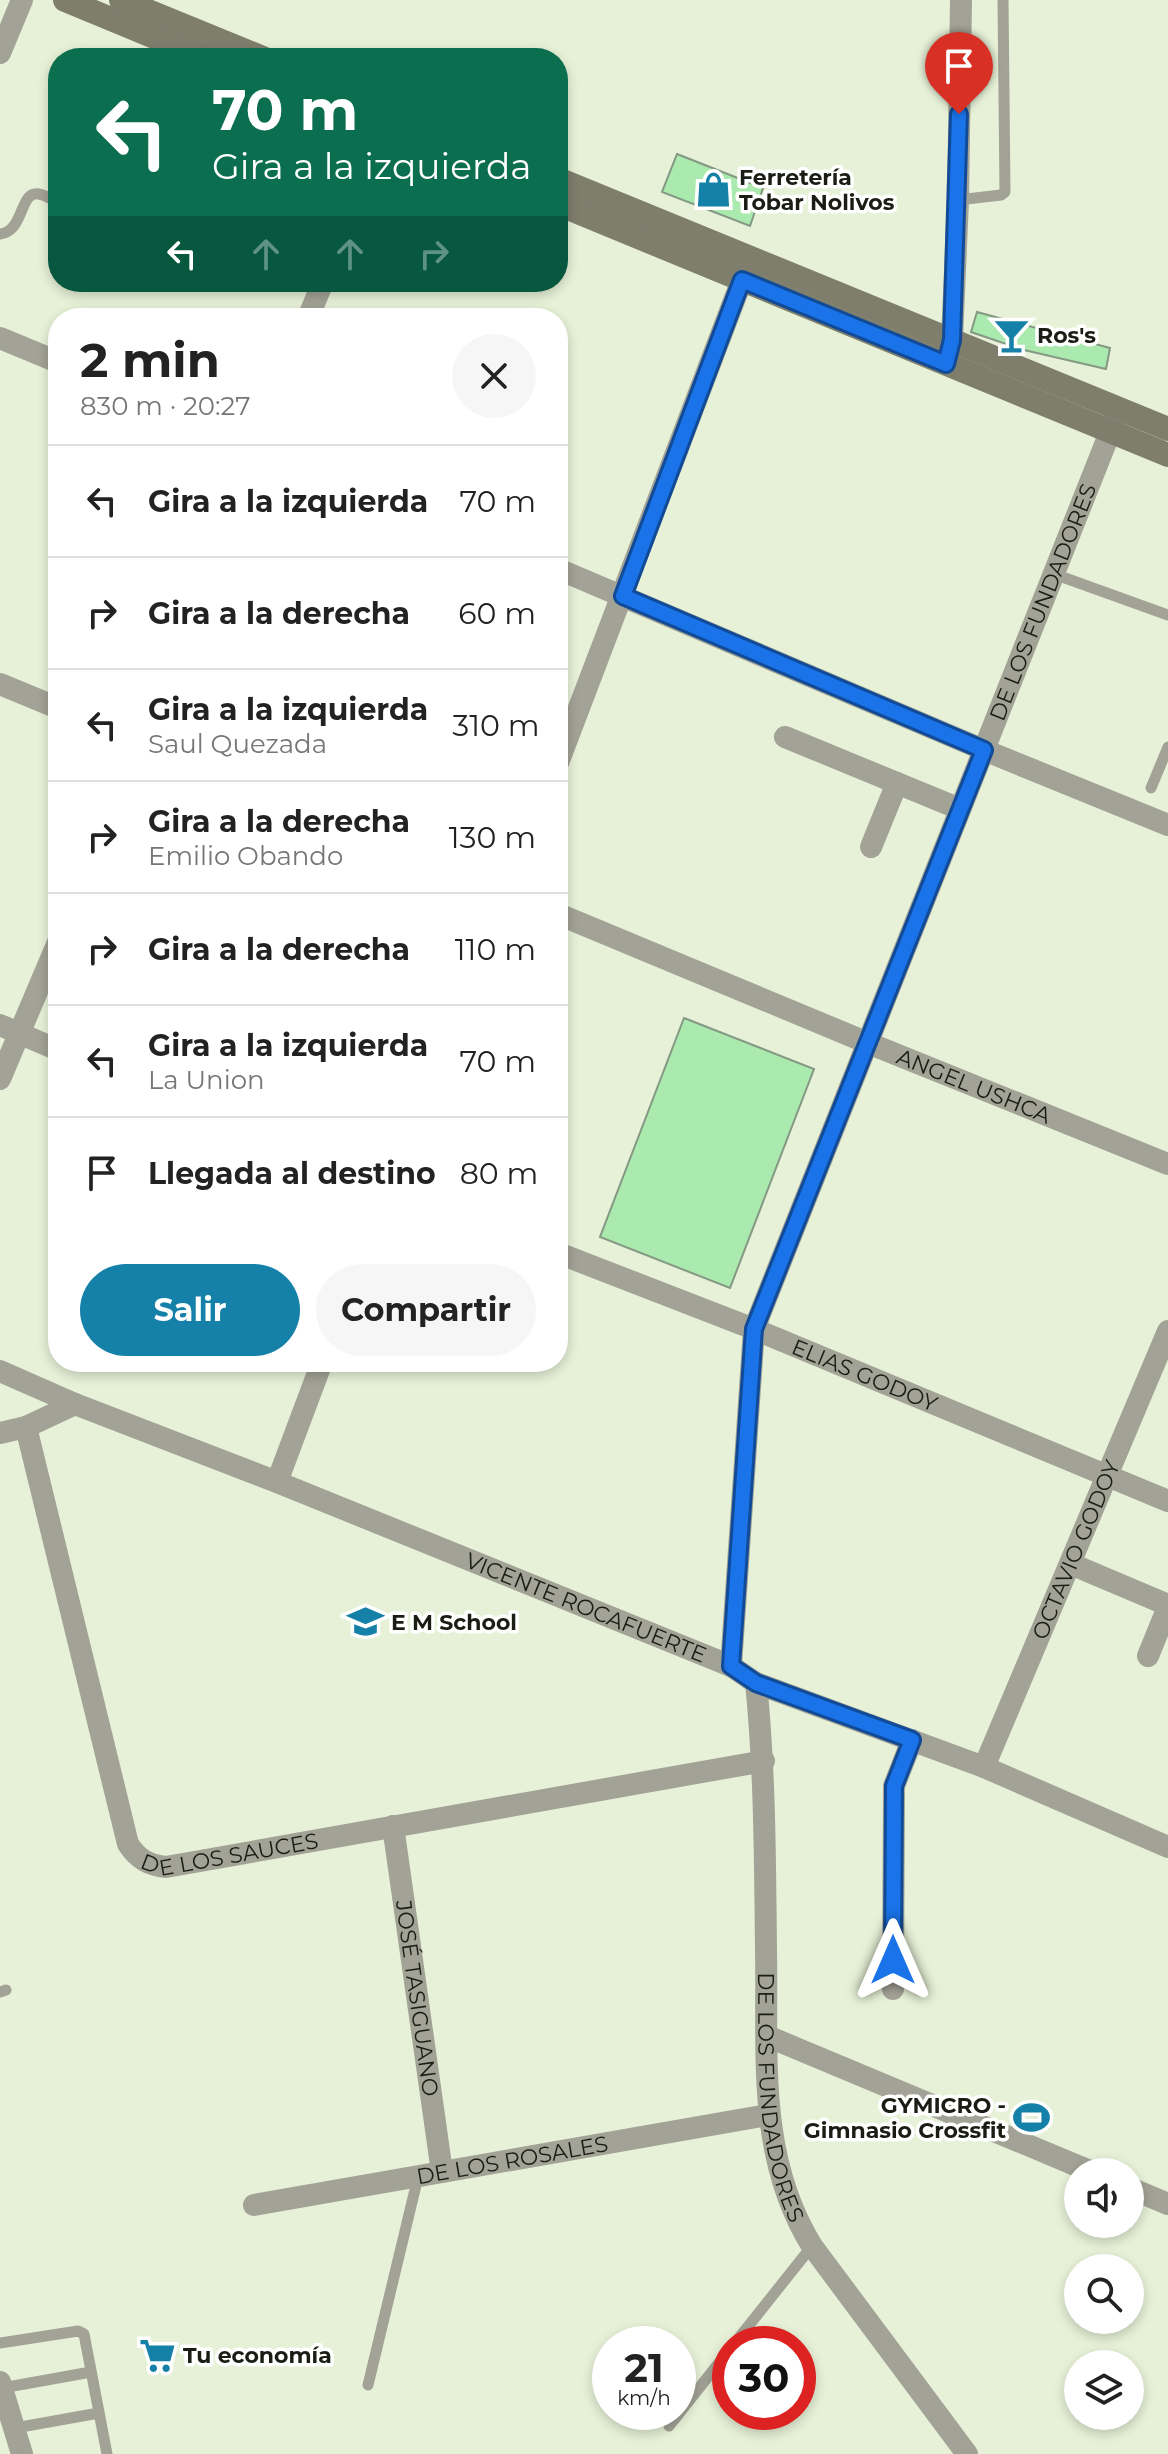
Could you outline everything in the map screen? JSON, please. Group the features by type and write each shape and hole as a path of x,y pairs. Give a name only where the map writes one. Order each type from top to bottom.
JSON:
{"main road":[{"path":"65,0 181,48"},
{"path":"124,0 239,48"},
{"path":"568,184 746,269"},
{"path":"568,207 746,269 1115,420 1168,455"},
{"path":"1115,420 1168,429"}],"street":[{"path":"0,53 22,0"},
{"path":"949,352 958,200 961,0"},
{"path":"568,737 746,269"},
{"path":"0,338 48,358"},
{"name":"DE LOS FUNDADORES","path":"731,1666 754,1329 1115,420"},
{"path":"568,573 1168,825"},
{"path":"0,684 48,704"},
{"path":"785,737 960,809"},
{"path":"871,847 897,783"},
{"name":"ANGEL USHCA","path":"568,918 1168,1164"},
{"path":"0,1079 10,1030 48,960"},
{"path":"10,1030 48,1046"},
{"name":"ELIAS GODOY","path":"568,1257 754,1329 1168,1501"},
{"name":"OCTAVIO GODOY","path":"984,1767 1168,1331"},
{"name":"VICENTE ROCAFUERTE","path":"0,1371 75,1404 277,1482 731,1666 756,1683 984,1767 1168,1847"},
{"path":"277,1482 318,1372"},
{"path":"0,1433 26,1427 75,1404"},
{"name":"DE LOS SAUCES","path":"26,1427 128,1844 135,1854 154,1866 166,1867 764,1761"},
{"path":"1071,1564 1168,1606 1148,1656"},
{"name":"DE LOS FUNDADORES","path":"756,1683 764,1761 768,2115 782,2186 812,2246 967,2454"},
{"path":"893,1989 894,1786 912,1740"},
{"name":"JOSÉ TASIGUANO","path":"393,1826 442,2172"},
{"path":"767,2036 1064,2160"},
{"name":"DE LOS ROSALES","path":"254,2205 768,2115"},
{"path":"1144,2194 1168,2204"},
{"path":"1,2385 22,2454"}],"lane":[{"path":"958,200 1005,192 1003,0"},
{"path":"0,234 9,233 15,228 27,199 32,195 38,193 48,198"},
{"path":"1054,574 1168,615"},
{"path":"1151,788 1168,747"},
{"path":"368,2385 418,2176"},
{"path":"748,2326 812,2246"},
{"path":"0,2343 78,2331 84,2334 107,2454"},
{"path":"1,2385 91,2372"},
{"path":"696,2392 712,2372"},
{"path":"15,2428 99,2413"}],"building":[{"name":"Ferretería Tobar Nolivos","path":"677,154 763,188 750,226 662,192"},
{"path":"977,312 1110,348 1106,369 1024,350 971,332"},
{"path":"684,1018 814,1069 730,1288 600,1237"}],"place":[{"name":"Ferretería Tobar Nolivos","path":"713,190"},
{"name":"Ros's","path":"1011,335"},
{"name":"E M School","path":"365,1622"},
{"name":"GYMICRO - Gimnasio Crossfit","path":"1032,2118"},
{"name":"Tu economía","path":"157,2355"}],"route":[{"path":"893,1960 894,1786 912,1740 756,1683 731,1666 754,1329 984,750 623,596 742,280 946,364 952,340 959,114"}]}
